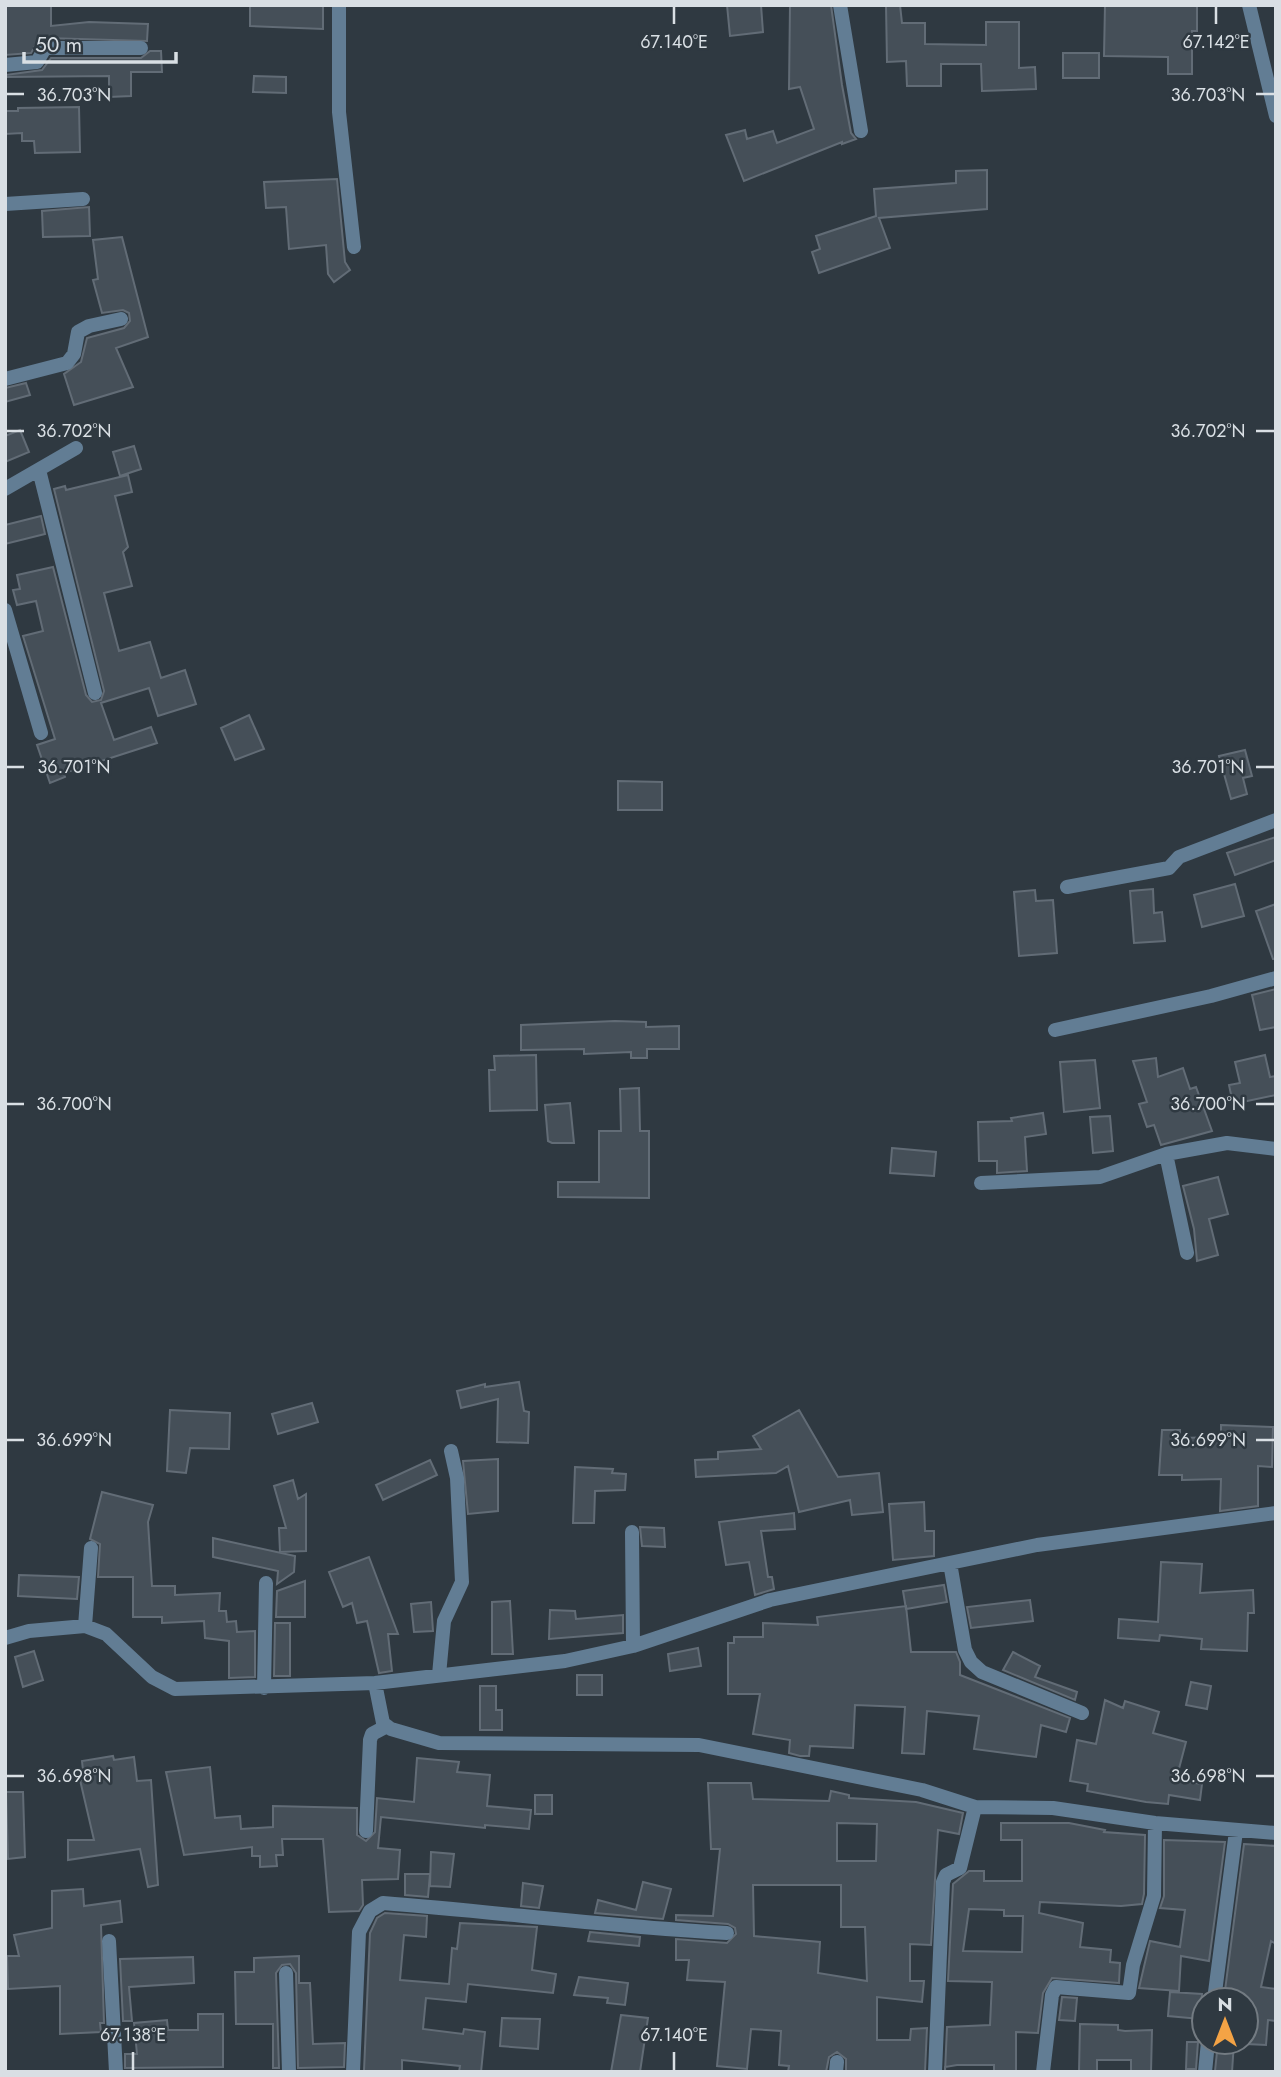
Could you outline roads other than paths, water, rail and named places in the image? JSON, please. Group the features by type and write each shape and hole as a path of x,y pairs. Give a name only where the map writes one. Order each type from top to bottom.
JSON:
{"street":[{"path":"339,5 340,112 354,247"},
{"path":"840,5 861,131"},
{"path":"1248,5 1276,116"},
{"path":"5,65 37,61 44,48 141,48"},
{"path":"5,204 83,200"},
{"path":"5,379 67,363 74,355 78,332 89,326 121,319"},
{"path":"5,489 76,448"},
{"path":"39,470 95,693"},
{"path":"5,610 41,733"},
{"path":"1067,887 1169,868 1180,857 1276,820"},
{"path":"1055,1030 1211,996 1276,978"},
{"path":"981,1183 1100,1177 1166,1154 1227,1143 1276,1149"},
{"path":"1166,1154 1187,1253"},
{"path":"439,1675 444,1621 462,1582 457,1478 451,1451"},
{"path":"5,1638 66,1625 85,1626 106,1634 144,1670 175,1689 375,1683 565,1661 633,1646 770,1600 1037,1545 1276,1513"},
{"path":"632,1532 633,1646"},
{"path":"85,1626 91,1548"},
{"path":"950,1563 965,1650 971,1662 982,1672 1082,1713"},
{"path":"264,1688 266,1583"},
{"path":"375,1683 383,1723 439,1743 699,1745 922,1790 975,1807 1053,1808 1155,1823 1236,1832 1276,1833"},
{"path":"366,1832 370,1740 372,1734 387,1726"},
{"path":"935,2072 943,1882 946,1875 960,1868 975,1807"},
{"path":"1043,2072 1056,1987 1129,1993 1133,1965 1154,1896 1155,1823"},
{"path":"1216,1986 1236,1832"},
{"path":"353,2072 359,1932 370,1911 383,1903 568,1918 643,1928 727,1933"},
{"path":"109,1941 116,2072"},
{"path":"286,1973 289,2072"}]}
